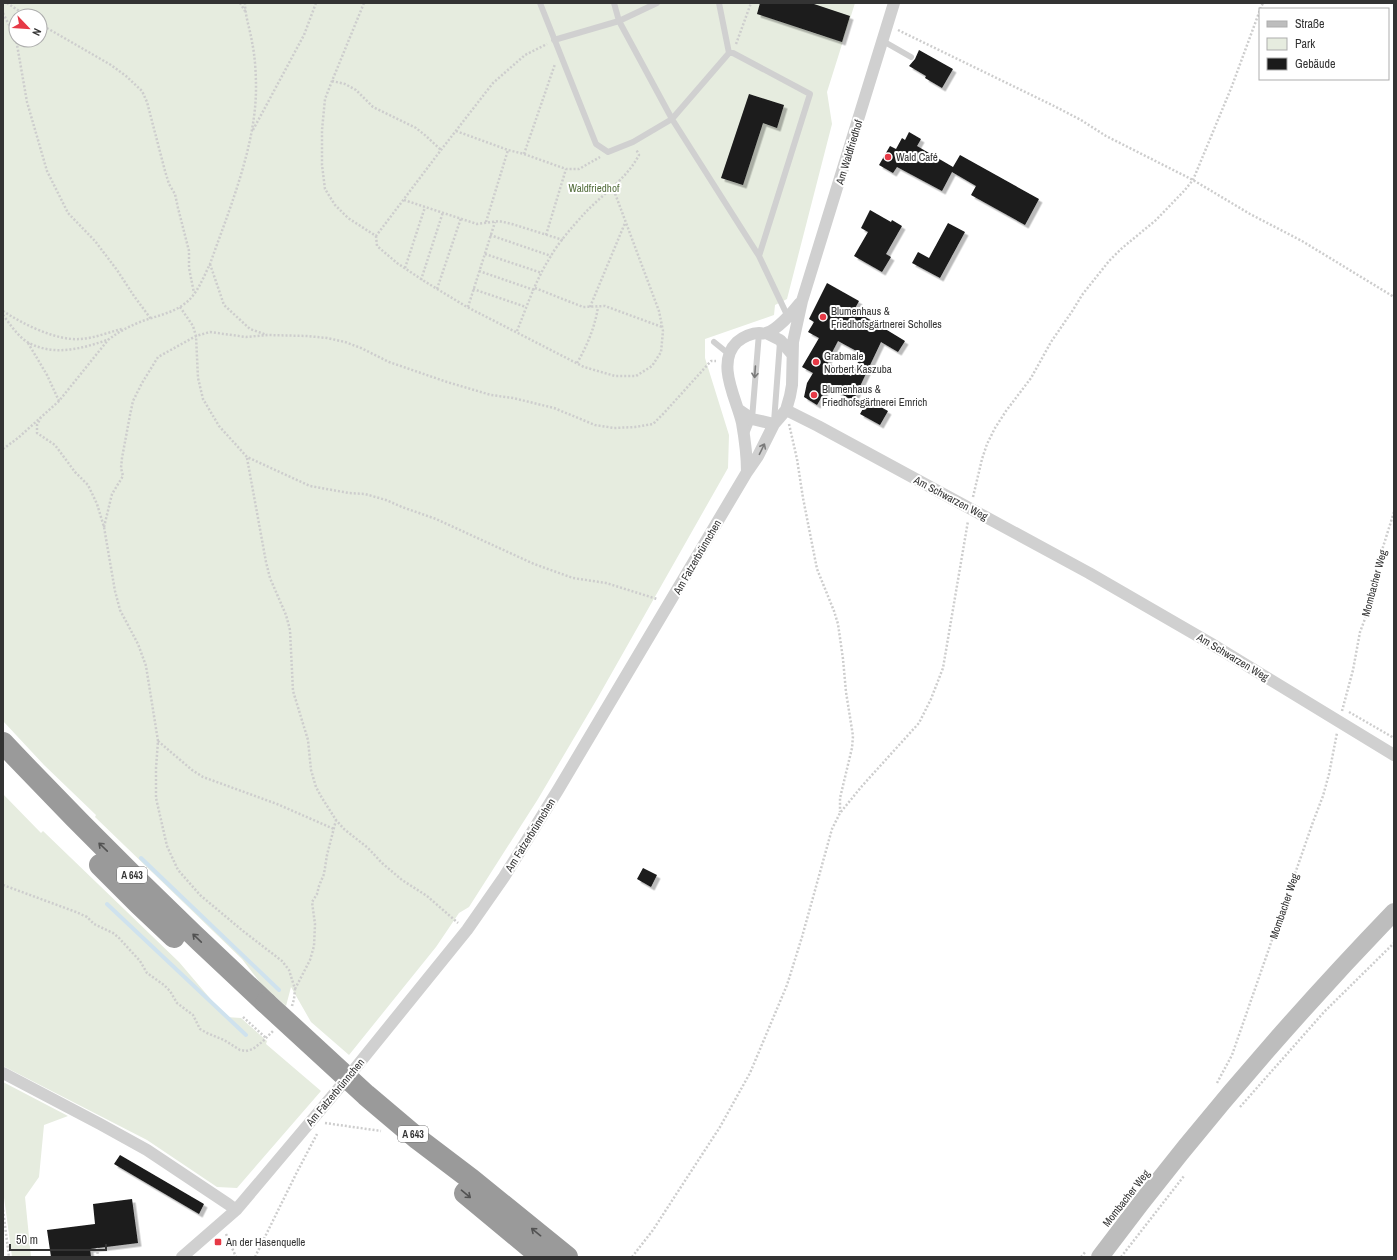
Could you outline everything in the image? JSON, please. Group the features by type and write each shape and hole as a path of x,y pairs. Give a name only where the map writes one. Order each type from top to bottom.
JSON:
{"highway":[{"name":"A 643","path":"3,743 89,834 212,953 255,1011 366,1095 418,1139 472,1180 567,1257"},
{"name":"A 643","path":"3,765 139,904 255,1011 379,1121 542,1257"}],"main road":[{"path":"1093,1254 1177,1158 1234,1089 1328,983 1394,912"}],"street":[{"name":"Am Waldfriedhof","path":"802,301 894,3"},
{"path":"747,472 745,437 739,410 728,376 730,355 736,343 743,338 762,333 787,317 802,301"},
{"path":"739,410 752,419 774,424 786,410 792,385 792,354 795,330 802,301"},
{"path":"762,333 780,340 792,354"},
{"name":"Am Schwarzen Weg","path":"786,410 1089,573 1340,716 1394,755"},
{"name":"Am Fatzerbrünnchen","path":"182,1257 236,1210 339,1088 467,930 504,877 558,790 747,472 758,456 774,424"},
{"path":"3,1073 147,1150 236,1210"}],"lane":[{"path":"540,3 596,144 608,152 633,142 672,119 731,53"},
{"path":"614,3 619,21 672,119 759,256 787,317 795,330"},
{"path":"554,40 619,21 656,3"},
{"path":"719,3 731,53 810,94 759,256"},
{"path":"883,41 911,57"},
{"path":"745,437 752,419 762,333"},
{"path":"774,424 780,340"},
{"path":"714,342 730,355"}],"path":[{"path":"240,3 245,11"},
{"path":"3,311 33,327 64,338 79,339 129,327 180,307 188,301 210,264 239,178 251,132 255,106 255,73 253,43 245,11 245,3"},
{"path":"251,132 304,35 316,3"},
{"path":"364,3 325,99 322,130 322,165 326,189 336,205 348,218 376,236"},
{"path":"731,53 751,3"},
{"path":"632,1257 653,1230 720,1126 750,1073 787,985 832,830 840,813 862,786 919,723 932,699 943,668 970,509 982,459 995,428 1031,378 1051,342 1082,295 1109,261 1156,220 1193,180 1232,86 1259,12"},
{"path":"3,14 16,39 27,102 47,171 68,213 95,241 151,319"},
{"path":"48,29 111,65 126,76 142,91 147,102 165,172 178,208 189,251 189,268 194,293"},
{"path":"897,30 1054,106 1120,144 1193,180 1250,214 1302,242 1394,297"},
{"path":"554,40 525,54 493,83 376,236 377,246 421,280 468,307 584,367 615,376 636,376 652,366 661,352 663,331 659,311 613,188"},
{"path":"524,154 559,52"},
{"path":"332,81 345,84 356,90 373,107 416,128 441,150"},
{"path":"456,131 566,169 579,169 608,152"},
{"path":"517,331 526,307 550,256 583,215 613,188 635,162 639,155 633,142"},
{"path":"486,223 508,150"},
{"path":"546,235 566,169"},
{"path":"404,200 477,224 495,222 512,224 563,240"},
{"path":"405,268 425,207"},
{"path":"421,280 442,212"},
{"path":"437,289 461,218"},
{"path":"468,307 495,222"},
{"path":"590,307 625,223"},
{"path":"490,235 550,256"},
{"path":"484,254 542,273"},
{"path":"210,264 224,305 250,329 268,335"},
{"path":"479,271 583,307 605,306 662,327"},
{"path":"473,289 526,307"},
{"path":"180,307 193,326 196,336 198,378 203,399 219,426 247,458 310,486 349,493 364,494 386,500 402,508 436,520 551,571 573,578 623,587 658,599 668,606"},
{"path":"577,363 585,349 596,320 598,307"},
{"path":"3,315 21,337 28,342 46,349 69,351 92,346 108,340"},
{"path":"3,449 59,401 108,340 117,333 129,327"},
{"path":"104,527 112,494 123,476 121,468 122,458 133,401 136,395 158,357 196,336 210,332 246,337 268,335 307,336 345,342 390,362 447,382 491,395 513,398 554,408 595,425 614,428 635,427 652,424 664,413 711,361 718,361"},
{"path":"28,342 47,375 59,401"},
{"path":"786,410 797,459 817,569 834,611 842,648 846,692 853,736 852,748 840,798 840,813"},
{"path":"41,417 37,425 37,433 55,445 75,472 88,485 97,504 104,527 110,567 120,610 138,644 146,666 158,741 156,798 167,846 178,870 200,895 282,961 289,970 295,989"},
{"path":"247,458 266,562 270,578 286,615 290,630 293,691 308,740 311,770 316,787 336,820 402,880 427,896 467,930"},
{"name":"Mombacher Weg","path":"1214,1088 1232,1055 1323,796 1329,774 1340,716 1353,670 1360,632 1371,603 1383,547 1394,512"},
{"path":"1340,716 1354,714 1394,738"},
{"path":"158,741 192,770 203,777 277,804 334,829"},
{"path":"291,1008 295,989 312,953 315,924 312,902 317,894 324,874 336,820"},
{"path":"3,885 76,912 87,917 94,924 112,933 125,944 140,961 147,973 164,985 177,1003 193,1015 200,1029 207,1033 224,1040 240,1050 246,1051 253,1049 274,1029"},
{"path":"1236,1112 1324,1012 1394,943"},
{"path":"255,1011 266,1038"},
{"path":"321,1127 323,1122"},
{"path":"255,1257 318,1132"},
{"path":"1121,1257 1187,1172"},
{"path":"3,1210 9,1257"},
{"path":"220,1224 225,1231 236,1257"},
{"path":"97,1248 98,1257"},
{"path":"1081,1257 1093,1254"}],"green space":[{"name":"Waldfriedhof","path":"3,3 855,3 827,92 832,124 787,299 775,305 774,315 705,339 705,358 729,435 728,468 597,699 538,799 469,907 459,913 436,947 349,1055 311,1022 291,987 286,1006 262,985 242,959 95,817 96,815 44,765 3,721"},
{"path":"3,794 41,833 43,831 179,962 226,1017 241,1018 267,1041 266,1044 321,1091 237,1188 217,1187 147,1140 3,1066"},
{"path":"3,1082 68,1116 44,1125 39,1177 25,1197 31,1257 12,1257 3,1190"}],"building":[{"path":"760,3 811,3 850,16 842,42 757,14"},
{"path":"919,50 953,69 942,88 909,66 915,59"},
{"path":"749,94 784,105 777,128 763,123 743,185 721,178"},
{"path":"909,132 921,139 917,146 953,167 960,155 1039,199 1025,225 971,195 976,186 952,172 942,191 897,167 893,173 879,165 890,146 896,149 902,138 905,140"},
{"path":"870,210 891,222 892,220 902,226 886,254 891,257 882,272 854,256 868,232 861,228"},
{"path":"948,223 965,232 940,278 912,263 918,252 929,258"},
{"path":"827,283 859,301 854,310 905,341 898,352 881,342 853,401 828,386 817,405 804,397 807,383 813,373 802,367 819,338 808,332 814,322 809,319","holes":["838,341 862,354 851,376 827,362"]},
{"path":"868,400 888,411 880,425 860,414"},
{"path":"643,868 657,875 651,887 637,879"},
{"path":"120,1155 204,1204 199,1214 114,1164"},
{"path":"132,1199 138,1243 90,1249 91,1257 51,1257 47,1230 95,1224 93,1204"}],"waterway":[{"path":"141,858 279,990"},
{"path":"107,904 246,1035"}],"place":[{"name":"Wald Café","path":"888,157"},
{"name":"Blumenhaus & Friedhofsgärtnerei Scholles","path":"823,317"},
{"name":"Grabmale Norbert Kaszuba","path":"816,362"},
{"name":"Blumenhaus & Friedhofsgärtnerei Emrich","path":"814,395"},
{"name":"An der Hasenquelle","path":"218,1242"}]}
